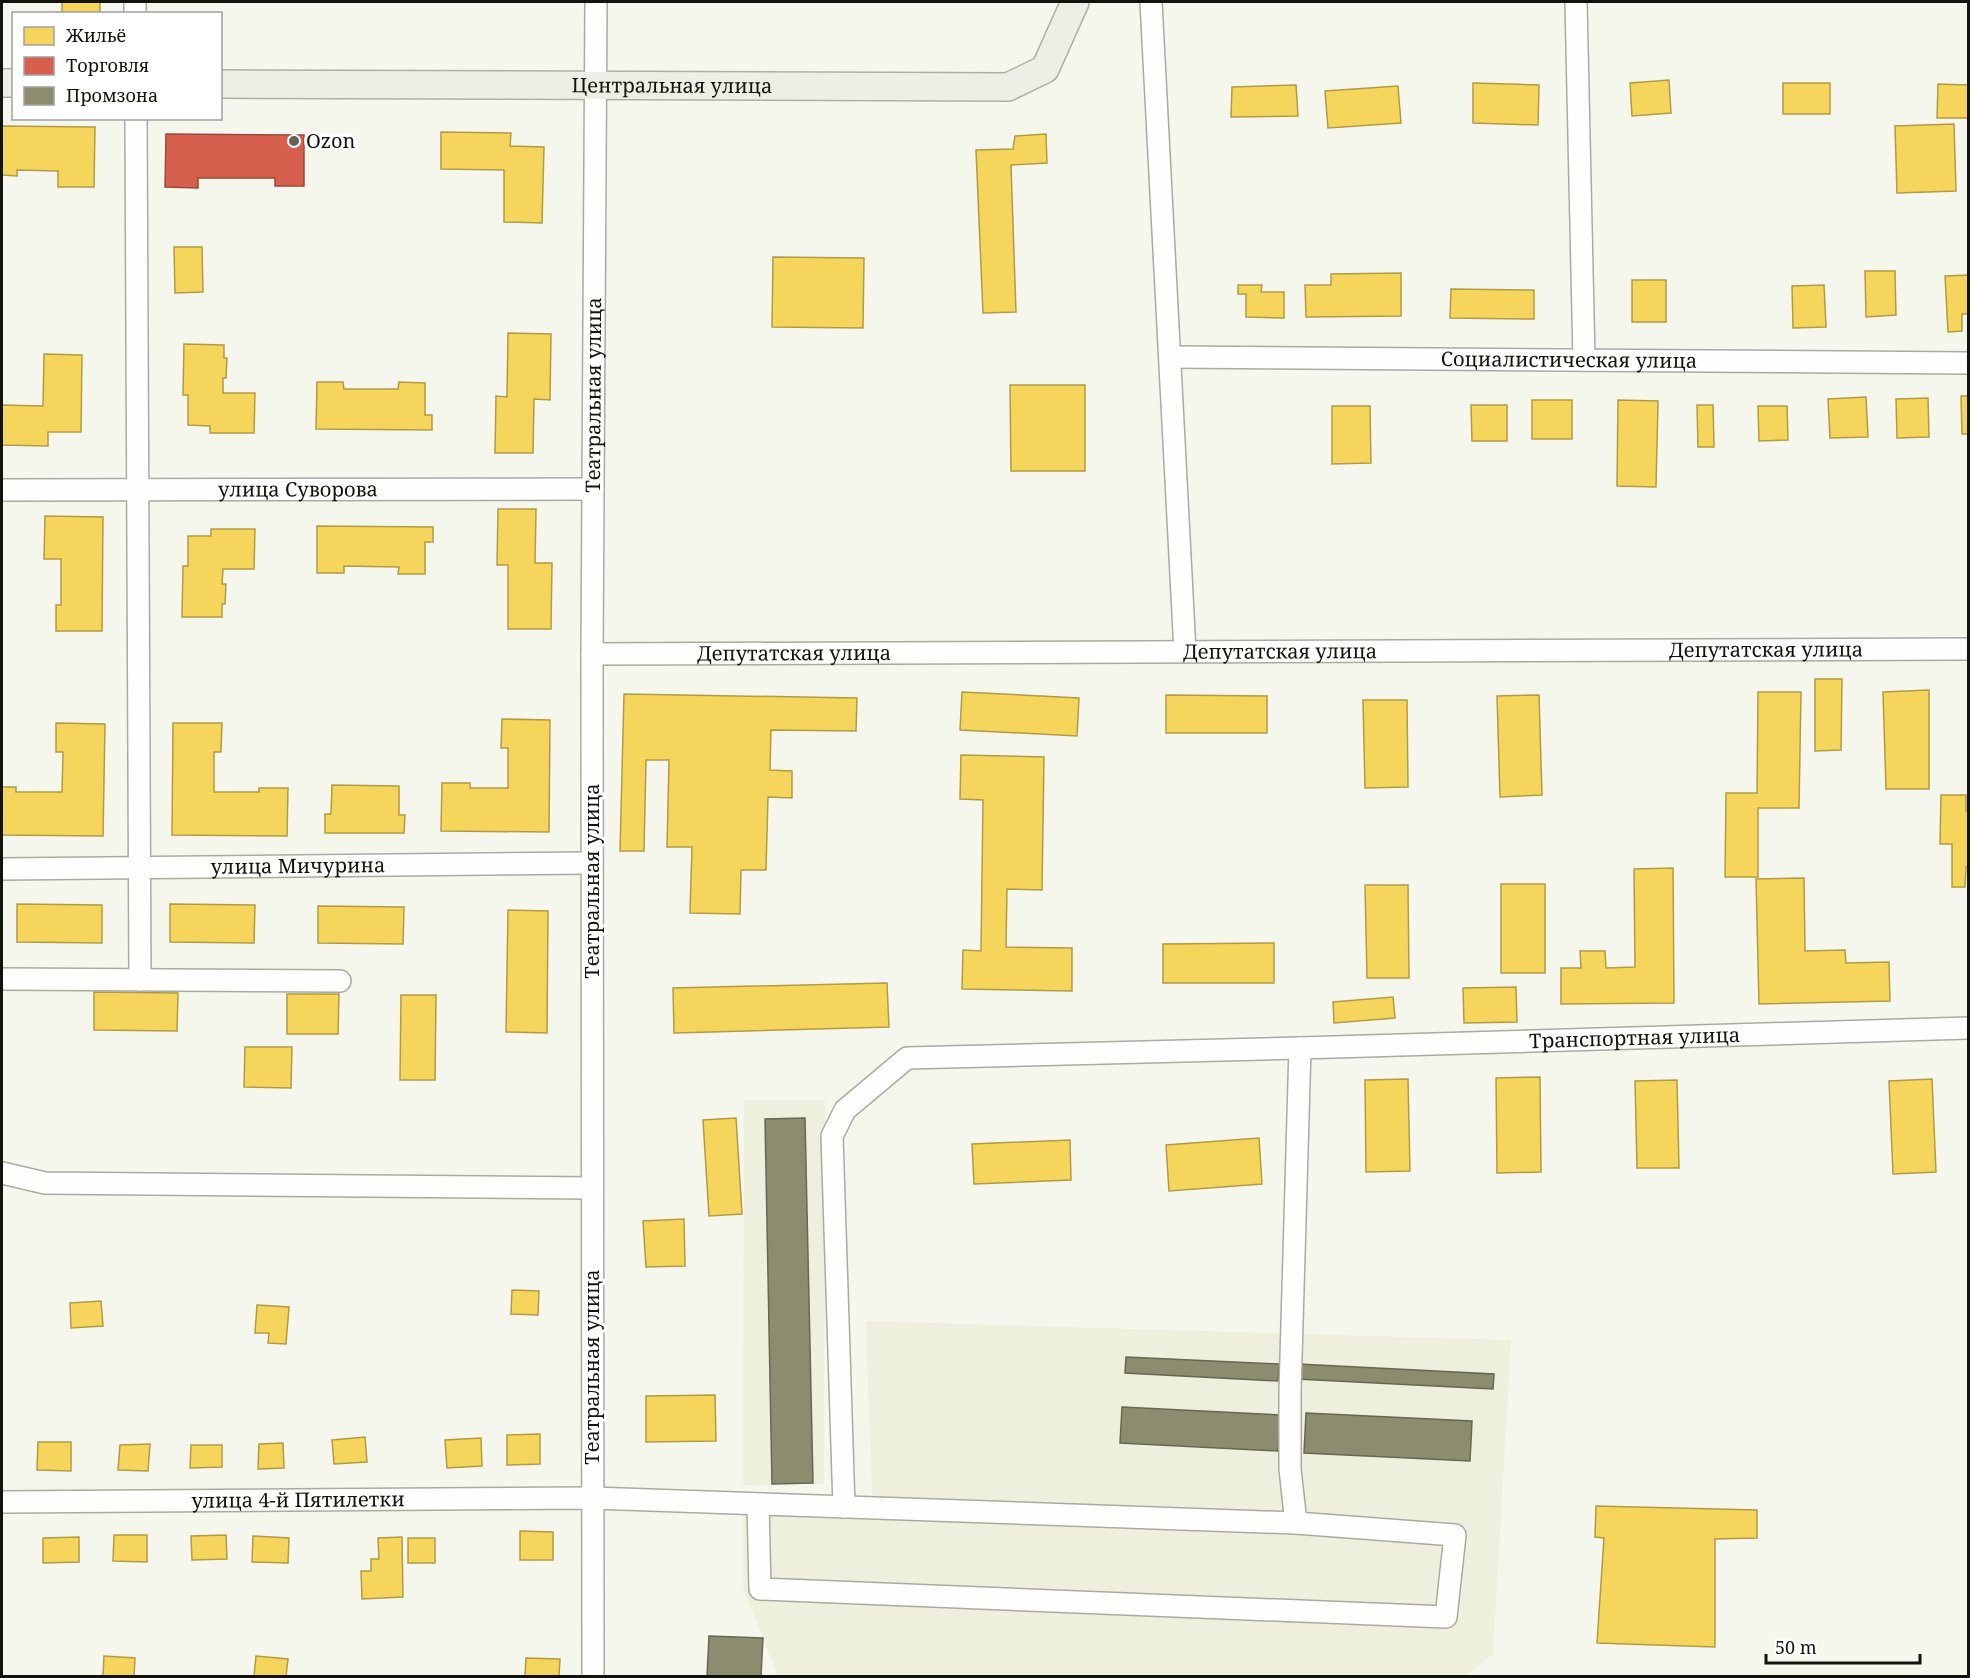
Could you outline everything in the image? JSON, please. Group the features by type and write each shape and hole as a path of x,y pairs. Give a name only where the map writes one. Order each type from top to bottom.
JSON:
{"main road":[{"name":"Центральная улица","path":"222,84 1008,87 1045,69 1075,2"}],"street":[{"name":"Театральная улица","path":"593,1677 592,654 596,2"},
{"path":"1151,2 1185,652"},
{"path":"1576,2 1584,360"},
{"path":"135,120 140,980"},
{"name":"Социалистическая улица","path":"1170,357 1968,363"},
{"name":"улица Суворова","path":"2,490 593,489"},
{"name":"Депутатская улица","path":"592,654 1968,649"},
{"name":"улица Мичурина","path":"2,869 592,863"},
{"path":"2,979 340,981"},
{"name":"Транспортная улица","path":"844,1507 832,1136 845,1110 907,1058 1968,1028"},
{"path":"1296,1523 1290,1469 1290,1392 1300,1048"},
{"path":"2,1173 45,1183 592,1188"},
{"name":"улица 4-й Пятилетки","path":"2,1502 592,1498 1296,1523 1455,1535 1446,1617 760,1589 758,1504"}],"shaded area":[{"path":"744,1100 825,1100 824,1484 743,1485"},
{"path":"866,1321 1511,1340 1493,1654 1465,1676 778,1676 743,1588 743,1514 873,1520"}],"building: Жильё":[{"path":"62,2 100,2 100,12 62,12"},
{"path":"1669,80 1671,113 1632,116 1630,83"},
{"path":"1473,83 1539,85 1538,125 1473,123"},
{"path":"1783,83 1830,83 1830,114 1783,114"},
{"path":"1938,84 1968,85 1968,118 1937,118"},
{"path":"1296,85 1298,116 1231,117 1232,87"},
{"path":"1398,86 1401,123 1328,128 1325,91"},
{"path":"1954,124 1956,191 1897,193 1895,126"},
{"path":"2,126 95,127 94,187 58,187 58,171 17,170 17,176 2,175"},
{"path":"441,132 511,133 510,146 544,147 542,223 504,222 504,170 441,169"},
{"path":"1046,134 1047,163 1011,165 1016,312 983,313 976,150 1013,149 1015,136"},
{"path":"174,247 202,247 203,292 175,293"},
{"path":"773,257 864,258 863,328 772,327"},
{"path":"1865,271 1895,271 1896,315 1866,317"},
{"path":"1401,273 1401,316 1306,317 1305,285 1331,285 1331,274"},
{"path":"1968,275 1968,314 1962,314 1962,331 1948,332 1945,276"},
{"path":"1632,280 1666,280 1666,322 1632,322"},
{"path":"1238,285 1262,285 1261,292 1284,292 1284,318 1246,317 1246,294 1238,294"},
{"path":"1824,285 1826,327 1793,328 1792,286"},
{"path":"1451,289 1534,290 1534,319 1450,318"},
{"path":"508,333 551,334 550,400 534,399 533,453 495,453 496,396 507,397"},
{"path":"184,344 224,345 224,358 227,358 223,393 255,393 254,433 210,433 210,426 188,425 188,395 183,395"},
{"path":"44,354 82,355 81,432 48,432 48,446 2,445 2,405 43,406"},
{"path":"317,382 343,382 344,389 398,389 399,382 425,383 425,415 432,415 432,430 316,429"},
{"path":"1010,385 1085,385 1085,471 1011,471"},
{"path":"1961,396 1968,396 1968,434 1962,434"},
{"path":"1866,397 1868,437 1830,438 1828,399"},
{"path":"1928,398 1929,437 1897,438 1896,399"},
{"path":"1532,400 1572,400 1572,439 1532,439"},
{"path":"1618,400 1658,401 1656,487 1617,486"},
{"path":"1471,405 1507,405 1507,441 1472,441"},
{"path":"1697,405 1713,405 1714,447 1698,447"},
{"path":"1332,406 1370,406 1371,463 1332,464"},
{"path":"1758,406 1787,406 1788,440 1759,441"},
{"path":"498,509 536,509 535,563 552,563 551,629 508,629 508,565 497,565"},
{"path":"45,516 103,517 102,631 56,631 56,605 61,605 61,559 44,559"},
{"path":"317,526 433,527 433,542 425,542 425,574 398,574 399,567 344,566 344,573 317,573"},
{"path":"211,529 255,529 254,569 223,569 222,584 226,584 222,617 182,617 183,566 188,566 188,536 211,536"},
{"path":"1815,679 1842,679 1841,750 1815,751"},
{"path":"1929,690 1929,789 1886,789 1883,692"},
{"path":"962,692 1079,698 1077,736 960,730"},
{"path":"1758,692 1801,692 1799,808 1758,808 1758,877 1725,877 1726,793 1757,793"},
{"path":"624,694 857,698 856,731 771,730 770,770 792,771 792,798 768,797 766,870 741,870 740,914 690,913 692,847 667,847 669,760 646,760 644,851 620,851"},
{"path":"1166,695 1267,696 1267,733 1166,733"},
{"path":"1539,695 1542,795 1500,797 1497,696"},
{"path":"1363,700 1407,700 1408,787 1365,788"},
{"path":"502,719 550,720 549,832 441,831 442,783 470,783 470,788 508,788 508,748 501,748"},
{"path":"56,723 105,724 103,836 2,835 2,787 16,787 16,792 62,792 63,752 56,752"},
{"path":"173,723 222,723 221,752 214,752 214,792 259,792 259,788 288,788 287,836 172,835"},
{"path":"961,755 1044,757 1042,890 1007,889 1006,947 1072,948 1072,991 962,989 963,950 981,951 983,800 960,799"},
{"path":"332,785 399,786 399,815 405,815 404,833 325,833 325,814 331,814"},
{"path":"1941,795 1966,795 1968,867 1966,867 1965,887 1952,887 1952,844 1940,844"},
{"path":"1673,868 1674,1003 1561,1004 1561,968 1581,968 1580,951 1605,951 1606,968 1635,967 1634,869"},
{"path":"1804,878 1805,951 1845,950 1846,963 1889,962 1890,1001 1759,1004 1756,879"},
{"path":"1501,884 1545,884 1545,973 1501,973"},
{"path":"1365,885 1408,885 1409,978 1367,978"},
{"path":"17,904 102,905 102,943 17,942"},
{"path":"170,904 255,905 254,943 170,942"},
{"path":"318,906 404,907 403,944 318,943"},
{"path":"508,910 548,911 547,1033 506,1032"},
{"path":"1274,943 1274,983 1163,983 1163,944"},
{"path":"887,983 889,1027 674,1033 673,988"},
{"path":"1516,987 1517,1022 1464,1023 1463,988"},
{"path":"94,992 178,993 177,1031 94,1030"},
{"path":"287,994 339,994 338,1034 287,1034"},
{"path":"401,995 436,995 435,1080 400,1080"},
{"path":"1393,997 1395,1018 1334,1023 1333,1002"},
{"path":"245,1047 292,1047 291,1088 244,1087"},
{"path":"1540,1077 1541,1172 1497,1173 1496,1078"},
{"path":"1408,1079 1410,1171 1366,1172 1365,1080"},
{"path":"1932,1079 1936,1172 1893,1174 1889,1081"},
{"path":"1677,1080 1679,1168 1637,1168 1635,1081"},
{"path":"736,1118 742,1214 709,1216 703,1120"},
{"path":"1259,1138 1262,1184 1169,1191 1166,1145"},
{"path":"1070,1140 1071,1180 974,1184 972,1144"},
{"path":"684,1219 685,1266 646,1267 643,1221"},
{"path":"512,1290 539,1291 538,1315 511,1314"},
{"path":"101,1301 103,1326 71,1328 70,1303"},
{"path":"257,1305 289,1307 286,1344 268,1343 269,1333 255,1333"},
{"path":"715,1395 716,1441 646,1442 646,1396"},
{"path":"540,1434 540,1464 507,1465 507,1435"},
{"path":"365,1437 367,1462 334,1464 332,1440"},
{"path":"481,1438 482,1466 447,1468 445,1440"},
{"path":"38,1442 71,1442 71,1471 37,1470"},
{"path":"283,1443 284,1468 258,1469 259,1444"},
{"path":"150,1444 148,1471 118,1470 120,1445"},
{"path":"191,1445 222,1445 222,1467 190,1468"},
{"path":"1596,1506 1757,1510 1757,1538 1715,1539 1715,1647 1597,1643 1604,1538 1595,1537"},
{"path":"520,1531 553,1532 553,1560 520,1560"},
{"path":"114,1535 147,1535 147,1562 113,1561"},
{"path":"226,1535 227,1559 192,1560 191,1536"},
{"path":"253,1536 289,1538 288,1563 252,1562"},
{"path":"79,1537 79,1562 43,1563 43,1538"},
{"path":"402,1537 403,1597 362,1599 361,1571 371,1571 371,1559 379,1559 378,1538"},
{"path":"408,1538 435,1538 435,1563 408,1563"},
{"path":"104,1656 135,1658 134,1676 103,1676"},
{"path":"256,1656 288,1659 286,1676 254,1676"},
{"path":"526,1658 560,1659 559,1676 525,1676"}],"building: Торговля":[{"path":"166,134 304,135 304,186 275,186 275,178 198,178 198,188 165,187"}],"building: Промзона":[{"path":"805,1118 813,1483 772,1484 765,1119"},
{"path":"1126,1357 1279,1364 1278,1381 1125,1373"},
{"path":"1298,1364 1494,1374 1493,1389 1297,1379"},
{"path":"1122,1407 1280,1415 1278,1451 1120,1443"},
{"path":"1306,1413 1472,1421 1470,1461 1304,1453"},
{"path":"709,1636 763,1638 761,1676 707,1676"}],"place":[{"name":"Ozon","path":"294,141"}]}
